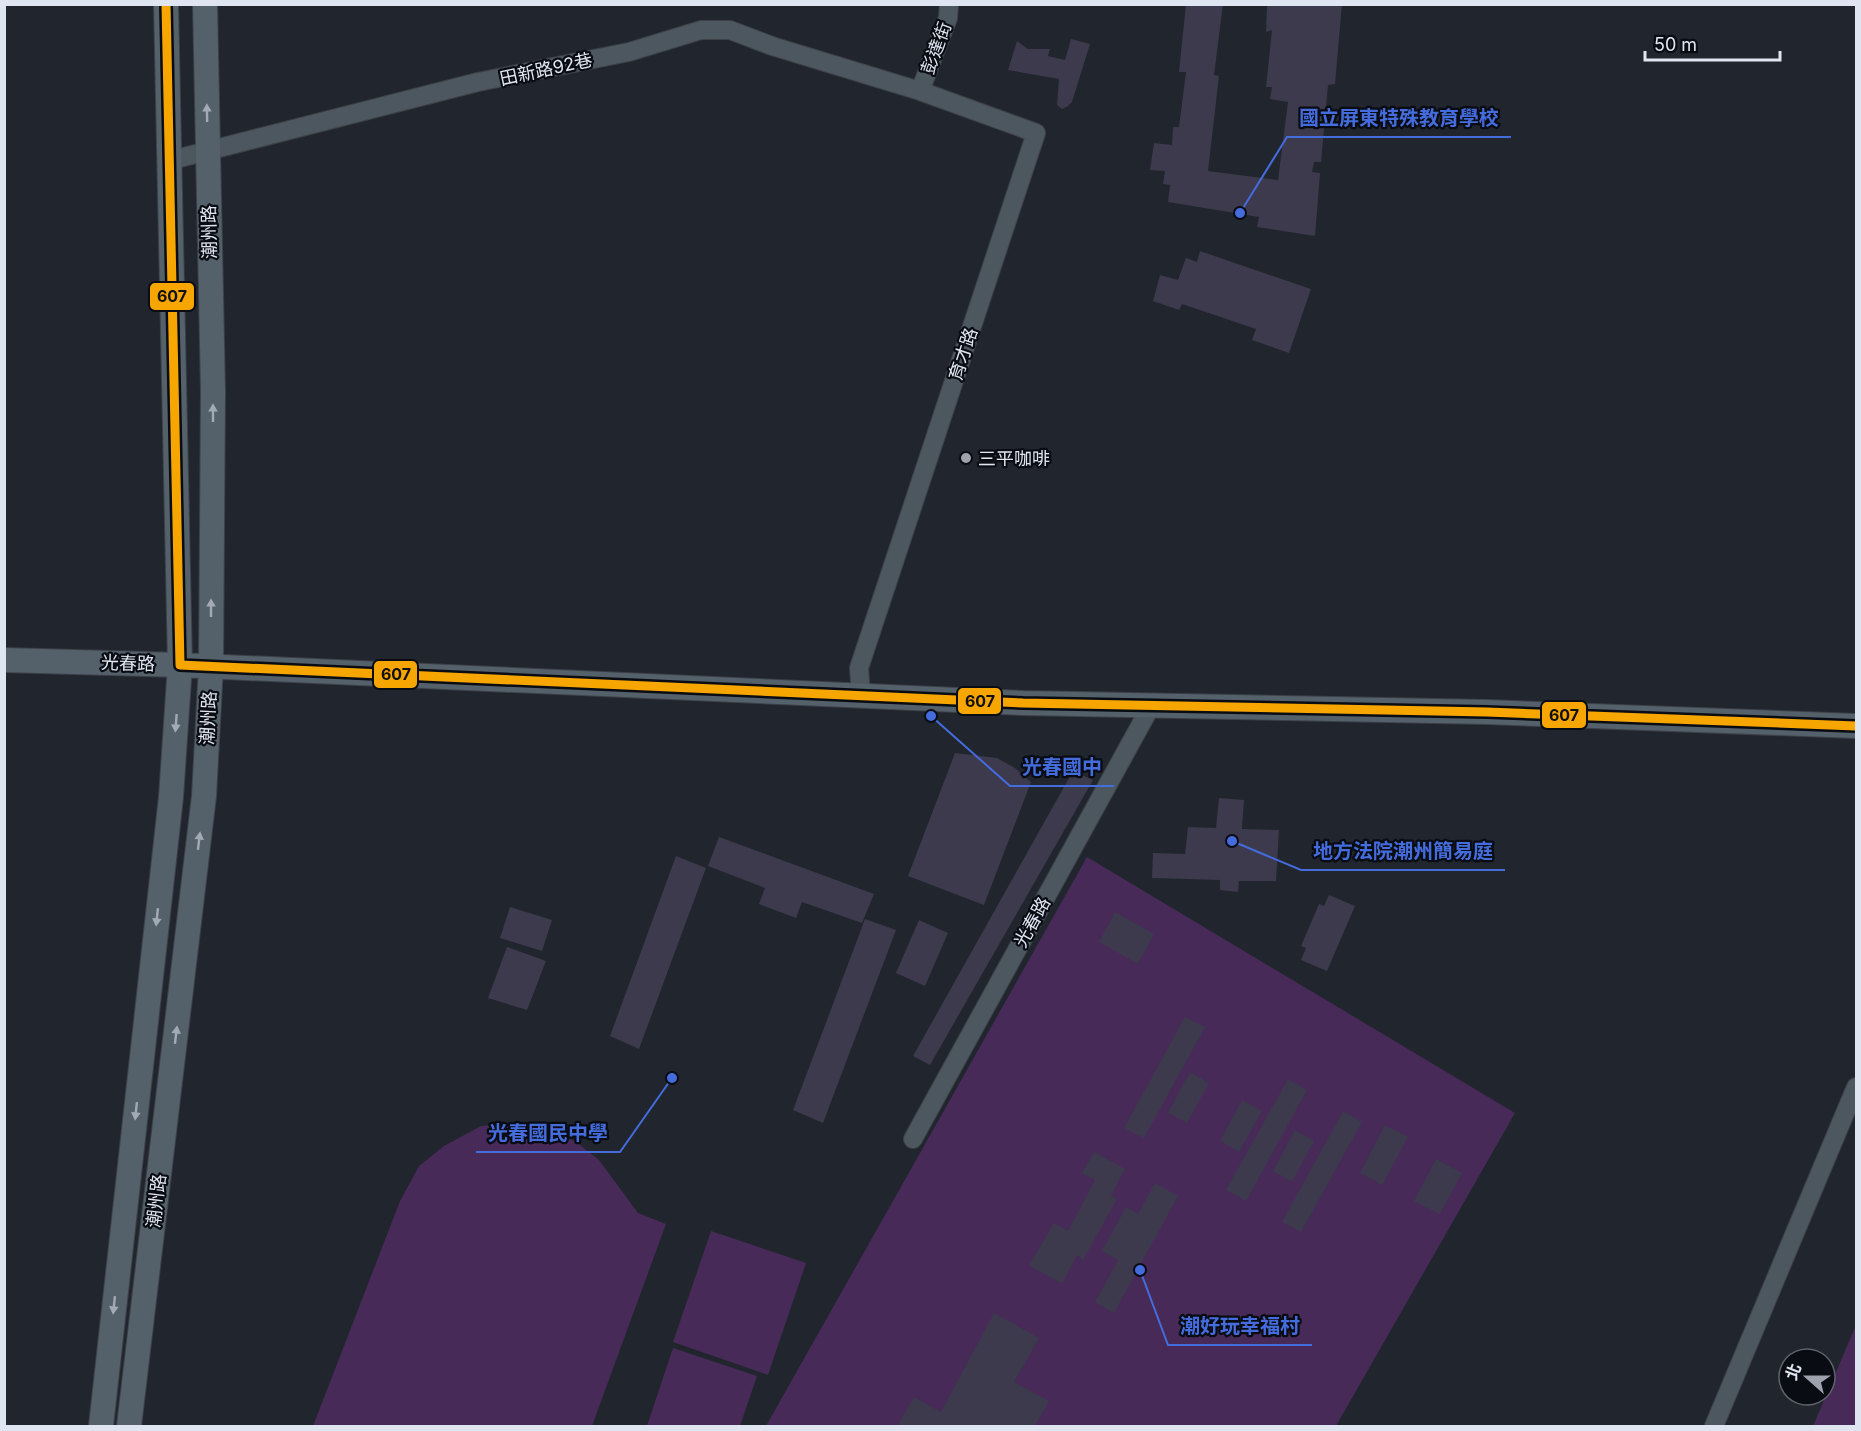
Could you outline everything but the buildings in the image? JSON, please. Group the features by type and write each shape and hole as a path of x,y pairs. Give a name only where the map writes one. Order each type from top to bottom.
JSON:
{"main road":[{"name":"潮州路","path":"101,1426 170,809 180,665 181,600 168,161 166,4"},
{"name":"潮州路","path":"129,1426 204,796 211,666 213,391 205,4"},
{"name":"光春路","path":"4,660 211,666 1151,706 1487,712 1857,726"}],"street":[{"name":"彭達街","path":"920,91 948,18 949,4"},
{"name":"田新路92巷","path":"168,161 478,82 629,52 701,30 730,30 772,46 920,91"},
{"name":"育才路","path":"861,694 859,668 1036,132 920,91"},
{"name":"光春路","path":"913,1139 1151,706"},
{"path":"1714,1426 1857,1087"}],"shaded area":[{"path":"1087,857 1515,1113 1336,1426 766,1426"},
{"path":"518,1123 552,1130 576,1142 599,1160 638,1213 666,1224 592,1426 313,1426 400,1201 419,1166 444,1146 481,1126"},
{"path":"711,1231 806,1263 768,1375 673,1342"},
{"path":"1856,1325 1856,1426 1813,1426 1821,1407 1837,1407 1837,1370"},
{"path":"673,1348 757,1376 740,1426 647,1426"}],"transit line":[{"name":"607","path":"166,4 180,665 1023,703 1487,712 1856,726"}],"place":[{"name":"國立屏東特殊教育學校","path":"1240,213"},
{"name":"三平咖啡","path":"966,458"},
{"name":"光春國中","path":"931,716"},
{"name":"地方法院潮州簡易庭","path":"1232,841"},
{"name":"光春國民中學","path":"672,1078"},
{"name":"潮好玩幸福村","path":"1140,1270"}]}
